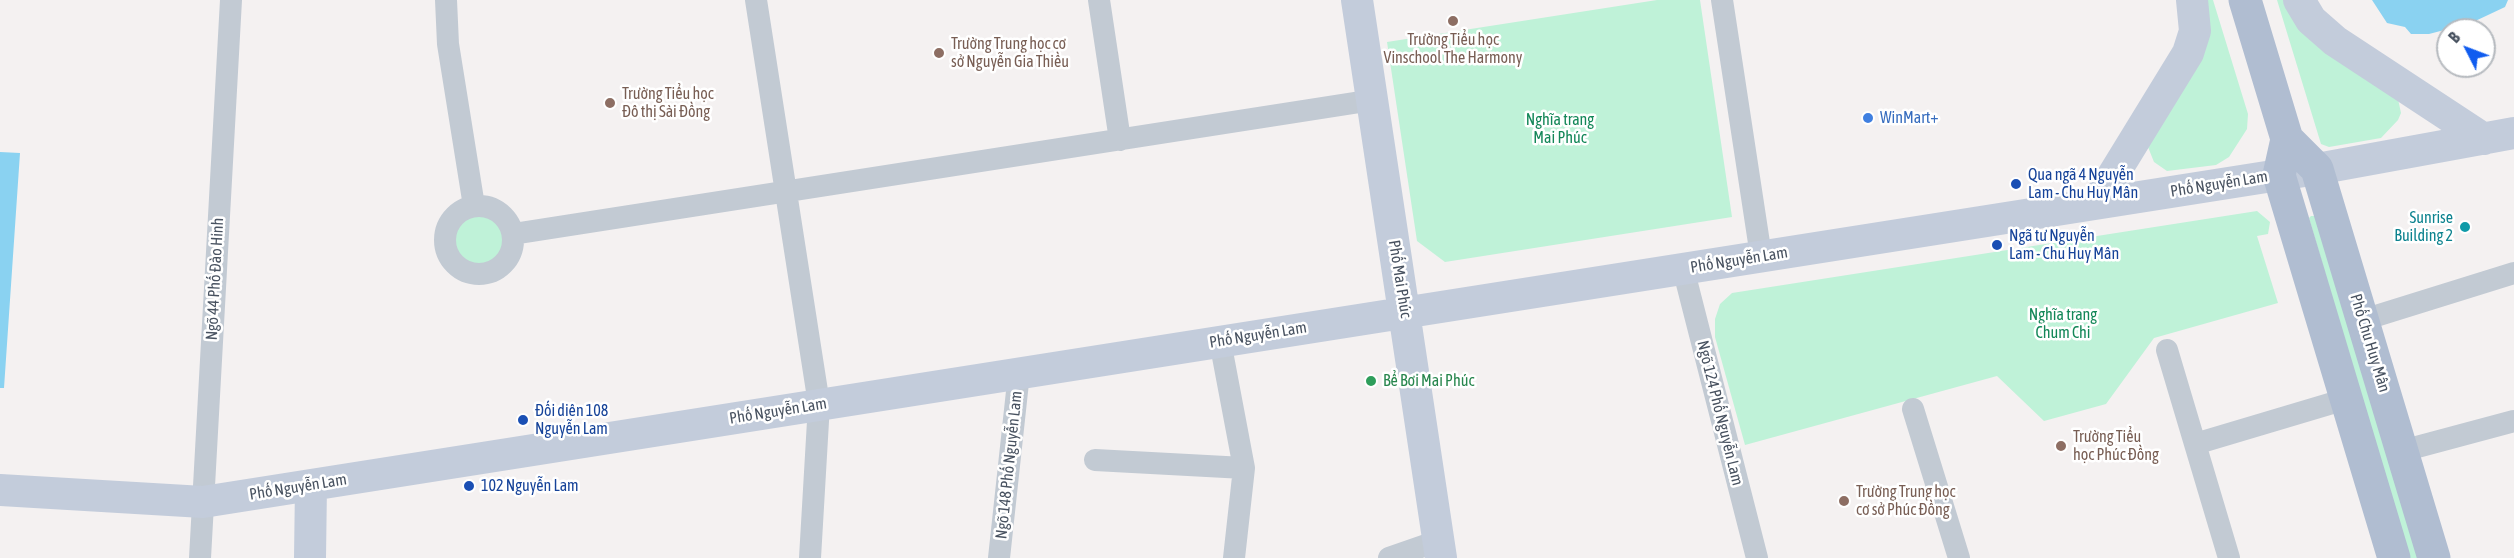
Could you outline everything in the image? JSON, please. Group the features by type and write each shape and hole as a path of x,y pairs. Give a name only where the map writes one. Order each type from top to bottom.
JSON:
{"main road":[{"name":"Phố Chu Huy Mân","path":"2245,0 2287,138 2318,169 2434,558"},
{"name":"Phố Chu Huy Mân","path":"2287,138 2279,175 2394,558"}],"street":[{"name":"Ngõ 44 Phố Đào Hinh","path":"200,558 231,0"},
{"path":"446,0 448,44 474,206"},
{"path":"756,0 819,405 810,558"},
{"path":"1099,0 1120,140"},
{"name":"Phố Mai Phúc","path":"1357,0 1439,549"},
{"path":"1722,0 1761,256"},
{"path":"2096,203 2188,52 2195,31 2192,0"},
{"path":"2299,0 2311,20 2335,40 2484,139"},
{"path":"513,234 1372,100"},
{"name":"Phố Nguyễn Lam","path":"0,490 203,502 2318,169 2514,133"},
{"path":"474,206 489,207 499,212 510,225 513,234 511,252 497,268 481,274 460,268 447,250 446,233 458,214 474,206"},
{"name":"Ngõ 124 Phố Nguyễn Lam","path":"1683,268 1757,558"},
{"path":"2363,320 2514,273"},
{"path":"1221,341 1244,468 1243,497 1234,558"},
{"path":"2167,350 2229,558"},
{"name":"Ngõ 148 Phố Nguyễn Lam","path":"999,558 1019,373"},
{"path":"2195,444 2346,399"},
{"path":"1913,409 1959,558"},
{"path":"2402,451 2514,421"},
{"path":"1095,460 1244,468"},
{"path":"310,558 311,485"},
{"path":"1389,558 1439,549"}],"green space":[{"name":"Nghĩa trang Mai Phúc","path":"1657,0 1700,0 1732,217 1445,262 1417,241 1387,42"},
{"path":"2201,0 2213,0 2248,114 2247,129 2229,157 2216,165 2167,171 2154,162 2148,147"},
{"path":"2277,0 2290,0 2398,99 2401,113 2398,120 2381,138 2329,147 2321,144"},
{"name":"Nghĩa trang Chum Chi","path":"2257,211 2270,222 2268,234 2257,236 2278,303 2154,338 2106,404 2044,421 1997,376 1745,445 1715,337 1715,319 1720,304 1732,293"},
{"path":"474,215 484,215 497,222 504,235 504,245 497,258 484,265 474,265 465,261 458,254 454,245 454,235 458,226 465,219"},
{"path":"2315,216 2419,558 2408,558 2309,218"}],"water":[{"path":"2372,0 2508,0 2505,7 2482,18 2436,18 2436,32 2429,34 2411,34 2405,27 2387,23"},
{"path":"0,152 20,153 4,388 0,388"}],"place":[{"name":"Trường Tiểu học Vinschool The Harmony","path":"1453,21"},
{"name":"Trường Trung học cơ sở Nguyễn Gia Thiều","path":"939,53"},
{"name":"Trường Tiểu học Đô thị Sài Đồng","path":"610,103"},
{"name":"WinMart+","path":"1868,118"},
{"name":"Qua ngã 4 Nguyễn Lam - Chu Huy Mân","path":"2016,184"},
{"name":"Sunrise Building 2","path":"2465,227"},
{"name":"Ngã tư Nguyễn Lam - Chu Huy Mân","path":"1997,245"},
{"name":"Bể Bơi Mai Phúc","path":"1371,381"},
{"name":"Đối diện 108 Nguyễn Lam","path":"523,420"},
{"name":"Trường Tiểu học Phúc Đồng","path":"2061,446"},
{"name":"102 Nguyễn Lam","path":"469,486"},
{"name":"Trường Trung học cơ sở Phúc Đồng","path":"1844,501"}]}
